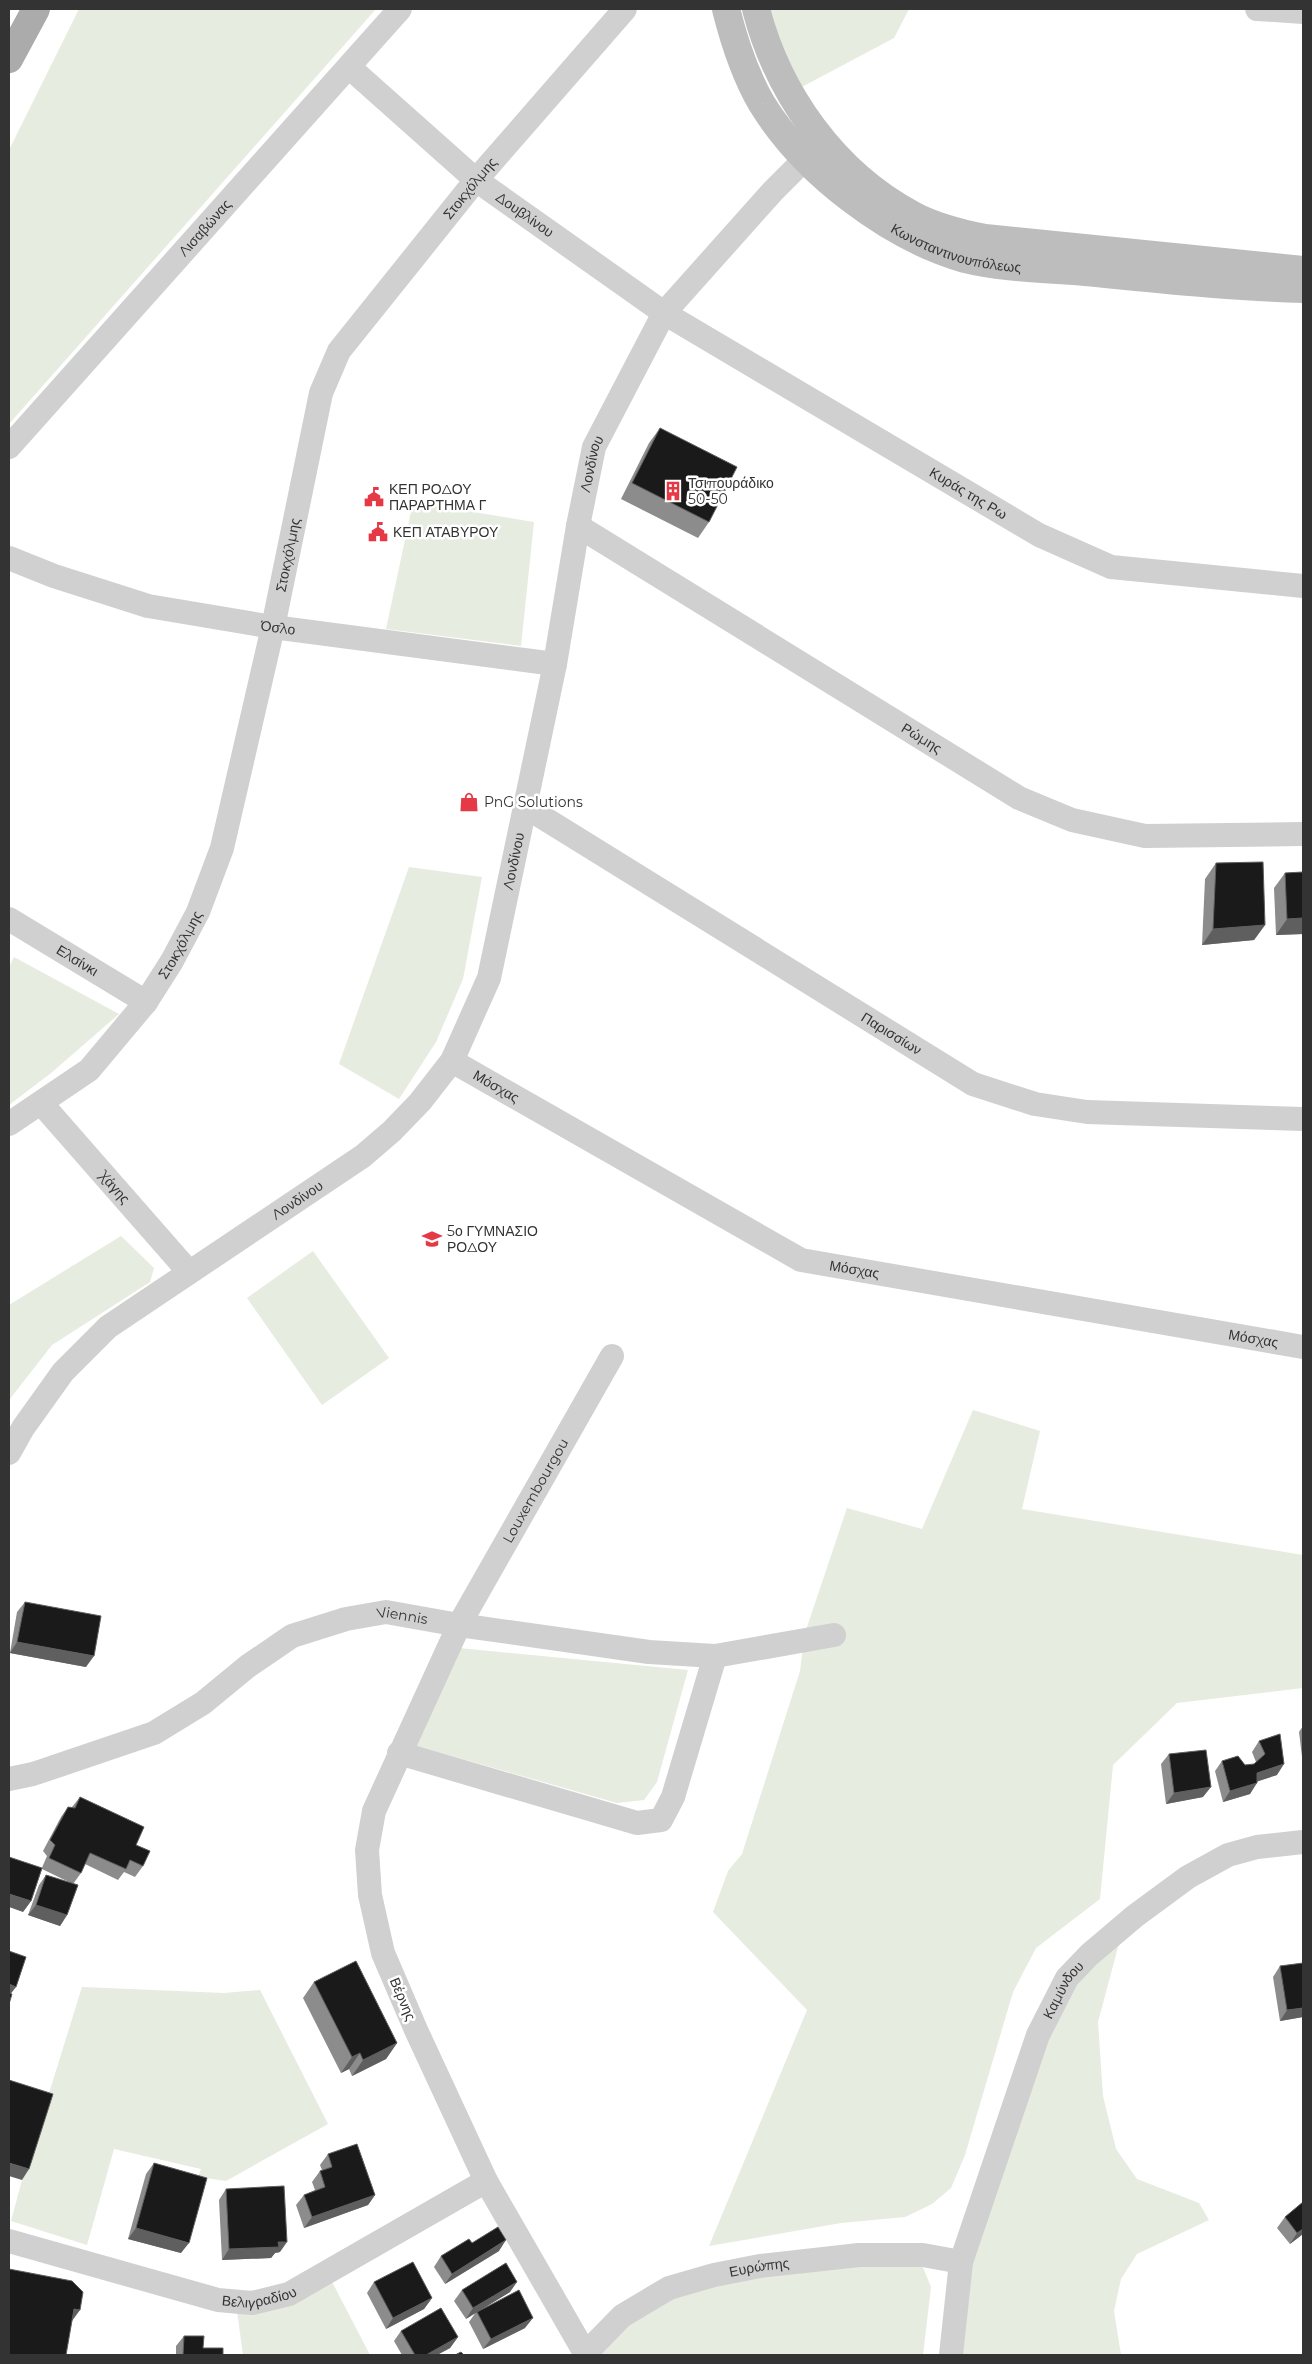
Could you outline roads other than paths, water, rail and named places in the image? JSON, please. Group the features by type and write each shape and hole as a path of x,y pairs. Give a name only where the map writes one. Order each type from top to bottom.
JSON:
{"main road":[{"path":"9,59 36,9"},
{"name":"Κωνσταντινουπόλεως","path":"726,9 746,71 762,103 780,130 857,175 887,199 913,215 946,230 985,238 1303,270"},
{"name":"Κωνσταντινουπόλεως","path":"756,9 774,62 797,106 832,183 883,221 925,244 966,259 1014,266 1260,288 1303,289"}],"street":[{"name":"Λισαβώνας","path":"9,447 400,9"},
{"name":"Στοκχόλμης","path":"9,1124 89,1070 146,1002 172,961 198,912 222,848 273,627 320,393 339,351 476,180 626,9"},
{"path":"1257,9 1303,12"},
{"name":"Δουβλίνου","path":"349,67 476,180 664,313"},
{"name":"Λονδίνου","path":"9,1453 23,1428 63,1372 108,1327 363,1156 415,1108 452,1061 490,978 556,664 578,526 594,447 664,313 815,149"},
{"name":"Κυράς της Ρω","path":"664,313 1039,535 1112,567 1303,586"},
{"name":"Ρώμης","path":"578,526 1019,798 1072,820 1145,836 1303,834"},
{"name":"Όσλο","path":"9,558 54,576 148,606 273,627 556,664"},
{"name":"Παρισσίων","path":"526,807 973,1084 1035,1104 1087,1112 1303,1119"},
{"name":"Ελσίνκι","path":"11,926 146,1002"},
{"name":"Μόσχας","path":"452,1061 801,1260 1303,1347"},
{"name":"Χάγης","path":"41,1103 189,1272"},
{"name":"Louxembourgou","path":"459,1625 612,1356"},
{"name":"Viennis","path":"9,1779 33,1774 154,1733 204,1703 248,1666 292,1636 346,1619 386,1612 459,1625 649,1652 714,1656 834,1635"},
{"name":"Βέρνης","path":"459,1625 374,1810 367,1850 370,1895 383,1953 486,2181 584,2354"},
{"path":"399,1753 637,1823 661,1820 673,1797 714,1656"},
{"name":"Καμύνδου","path":"951,2355 961,2262 1038,2035 1067,1978 1089,1954 1188,1877 1228,1855 1257,1847 1303,1842"},
{"name":"Βελιγραδίου","path":"9,2241 218,2300 252,2303 289,2294 486,2181"},
{"name":"Ευρώπης","path":"584,2354 622,2316 669,2288 714,2274 760,2266 859,2255 923,2255 961,2262"}],"place":[{"name":"Τσιπουράδικο 50-50","path":"673,491"},
{"name":"ΚΕΠ ΡΟΔΟΥ ΠΑΡΑΡΤΗΜΑ Γ","path":"374,497"},
{"name":"ΚΕΠ ΑΤΑΒΥΡΟΥ","path":"378,532"},
{"name":"PnG Solutions","path":"469,802"},
{"name":"5ο ΓΥΜΝΑΣΙΟ ΡΟΔΟΥ","path":"432,1239"}]}
